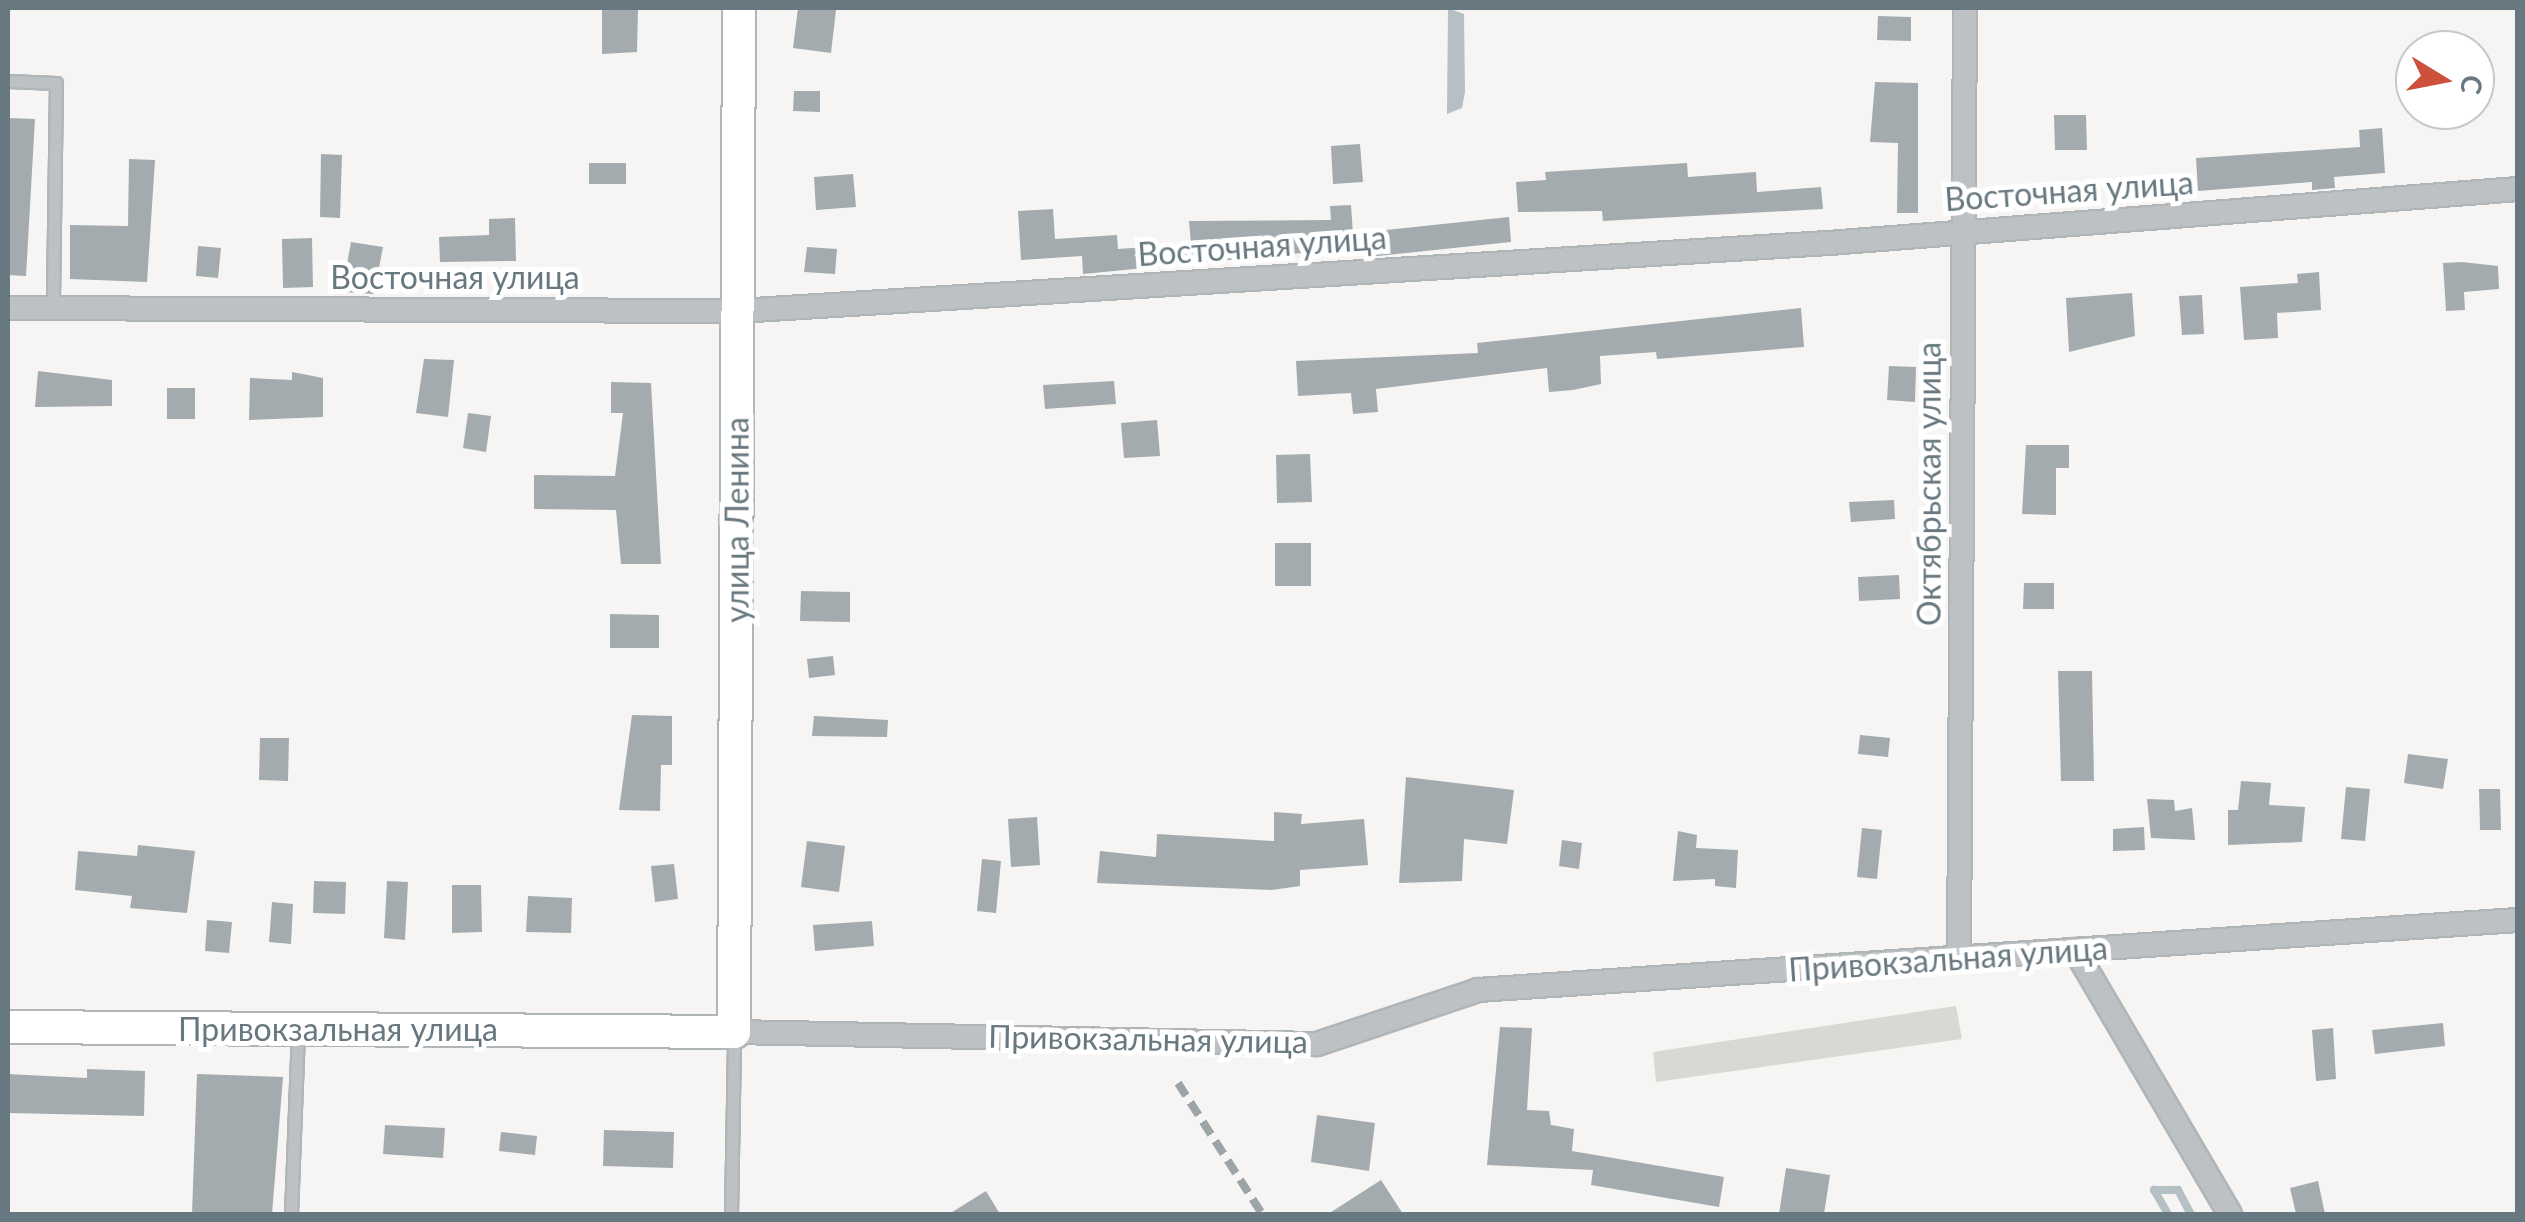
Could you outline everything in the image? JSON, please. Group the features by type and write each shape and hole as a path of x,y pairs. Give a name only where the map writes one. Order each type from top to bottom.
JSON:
{"street":[{"name":"улица Ленина","path":"734,1032 740,8"},
{"name":"Октябрьская улица","path":"1959,960 1965,8"},
{"name":"Восточная улица","path":"8,308 738,310 1963,232 2518,189"},
{"name":"Привокзальная улица","path":"8,1027 734,1032 1317,1044 1478,990 2518,920"},
{"path":"2076,950 2230,1214"}],"lane":[{"path":"8,81 56,83 52,309"},
{"path":"291,1214 298,1029"},
{"path":"732,1214 734,1032"}],"shaded area":[{"path":"1448,8 1464,14 1465,92 1462,108 1447,114"},
{"path":"1956,1006 1962,1039 1656,1082 1653,1052"}],"building":[{"path":"602,8 638,8 637,52 602,54"},
{"path":"798,8 836,10 831,53 793,48"},
{"path":"1878,16 1911,17 1911,41 1877,40"},
{"path":"1875,82 1918,83 1918,213 1897,213 1898,143 1870,142"},
{"path":"794,91 820,91 820,112 793,111"},
{"path":"2054,115 2086,115 2087,150 2055,150"},
{"path":"8,118 35,119 26,276 8,275"},
{"path":"2382,128 2385,173 2334,177 2335,188 2312,190 2312,182 2198,191 2196,158 2360,147 2359,130"},
{"path":"1360,144 1363,182 1333,184 1331,146"},
{"path":"321,154 342,155 340,218 320,217"},
{"path":"129,159 155,160 147,282 70,279 70,225 128,226"},
{"path":"589,163 626,163 626,184 589,184"},
{"path":"1687,163 1688,177 1756,172 1757,192 1821,187 1823,209 1603,221 1602,211 1518,212 1516,182 1546,180 1545,172"},
{"path":"853,174 856,207 816,210 814,177"},
{"path":"1351,205 1354,248 1083,274 1082,256 1021,260 1018,211 1053,209 1055,239 1117,235 1118,249 1191,244 1189,221 1331,220 1330,206"},
{"path":"1509,217 1511,242 1368,257 1367,232"},
{"path":"515,218 516,261 440,262 439,237 489,235 489,219"},
{"path":"312,238 313,287 283,288 282,239"},
{"path":"351,242 383,247 374,294 342,292"},
{"path":"198,246 221,248 218,278 196,276"},
{"path":"807,247 837,249 835,274 804,272"},
{"path":"2443,263 2498,266 2499,289 2464,292 2465,310 2446,311"},
{"path":"2319,272 2321,310 2277,313 2278,338 2244,340 2240,287 2298,283 2297,274"},
{"path":"2132,293 2135,336 2069,352 2066,298"},
{"path":"2202,295 2204,334 2182,335 2179,296"},
{"path":"1801,308 1804,347 1657,359 1656,352 1600,356 1601,384 1573,390 1549,392 1547,368 1376,389 1378,412 1353,414 1351,393 1298,396 1296,361 1478,353 1477,343"},
{"path":"424,359 454,360 448,417 416,413"},
{"path":"1889,366 1916,367 1915,402 1887,400"},
{"path":"38,371 112,380 112,406 35,407"},
{"path":"292,372 323,378 323,417 249,420 250,378 292,380"},
{"path":"1114,381 1116,404 1045,409 1043,385"},
{"path":"611,382 651,383 661,564 621,564 616,510 534,509 534,475 615,476 623,413 611,413"},
{"path":"167,388 195,388 195,419 167,419"},
{"path":"468,413 491,416 486,452 463,448"},
{"path":"1157,420 1160,456 1124,458 1121,423"},
{"path":"2026,445 2069,445 2069,468 2056,468 2056,515 2022,514"},
{"path":"1310,454 1312,502 1277,503 1276,455"},
{"path":"1894,500 1895,519 1851,522 1849,502"},
{"path":"1275,543 1311,543 1311,586 1275,586"},
{"path":"1899,575 1900,599 1859,601 1858,577"},
{"path":"2024,583 2054,583 2054,609 2023,609"},
{"path":"801,591 850,592 850,622 800,621"},
{"path":"610,614 659,615 659,648 610,648"},
{"path":"833,656 835,675 809,678 807,659"},
{"path":"2058,671 2092,671 2094,781 2061,781"},
{"path":"632,715 672,716 672,765 661,765 660,811 619,810"},
{"path":"814,716 888,720 887,737 812,736"},
{"path":"1860,735 1890,738 1888,757 1858,754"},
{"path":"260,738 289,738 288,781 259,780"},
{"path":"2408,754 2448,759 2443,789 2404,783"},
{"path":"1406,777 1514,790 1507,844 1464,839 1462,881 1399,883"},
{"path":"2241,781 2271,783 2269,805 2305,807 2302,842 2228,845 2228,810 2238,810"},
{"path":"2346,787 2370,789 2365,841 2341,839"},
{"path":"2479,789 2500,789 2501,830 2480,830"},
{"path":"2147,799 2174,800 2175,811 2192,808 2195,840 2151,838"},
{"path":"1274,812 1302,814 1301,824 1364,819 1368,865 1300,870 1300,886 1272,890 1097,883 1100,851 1156,857 1157,834 1274,841"},
{"path":"1037,817 1040,865 1011,867 1008,819"},
{"path":"2144,827 2145,850 2113,851 2113,829"},
{"path":"1862,828 1882,830 1877,879 1857,877"},
{"path":"1678,831 1697,835 1696,848 1738,850 1736,888 1715,886 1715,879 1673,881"},
{"path":"1562,840 1582,843 1579,869 1559,866"},
{"path":"807,841 845,846 839,892 801,887"},
{"path":"138,845 195,851 187,913 130,908 132,896 75,890 78,851 137,856"},
{"path":"982,859 1001,861 996,913 977,911"},
{"path":"674,864 678,899 655,902 651,866"},
{"path":"314,881 346,882 345,914 313,913"},
{"path":"387,881 408,882 405,940 384,938"},
{"path":"452,885 481,885 482,932 452,933"},
{"path":"528,896 572,898 571,933 526,932"},
{"path":"272,902 293,904 291,944 269,942"},
{"path":"207,920 232,922 229,953 205,951"},
{"path":"872,921 874,946 815,951 813,925"},
{"path":"2443,1023 2445,1046 2375,1054 2372,1030"},
{"path":"1500,1027 1532,1028 1527,1110 1549,1111 1551,1125 1574,1129 1572,1151 1724,1177 1719,1207 1591,1185 1593,1170 1487,1165"},
{"path":"2333,1028 2336,1079 2316,1081 2312,1030"},
{"path":"87,1069 145,1071 144,1116 8,1113 8,1074 87,1078"},
{"path":"197,1074 283,1077 272,1214 192,1214"},
{"path":"1317,1115 1375,1123 1369,1171 1311,1162"},
{"path":"385,1125 445,1128 443,1158 383,1154"},
{"path":"604,1130 674,1132 673,1168 603,1166"},
{"path":"501,1132 537,1136 535,1155 499,1151"},
{"path":"1786,1168 1830,1175 1824,1214 1779,1214"},
{"path":"1381,1180 1403,1214 1328,1214"},
{"path":"2318,1181 2325,1214 2296,1214 2290,1188"},
{"path":"986,1191 1000,1214 949,1214"}],"waterway":[{"path":"2168,1214 2154,1190 2178,1190 2191,1214"}],"railway":[{"path":"1178,1083 1262,1214"}]}
